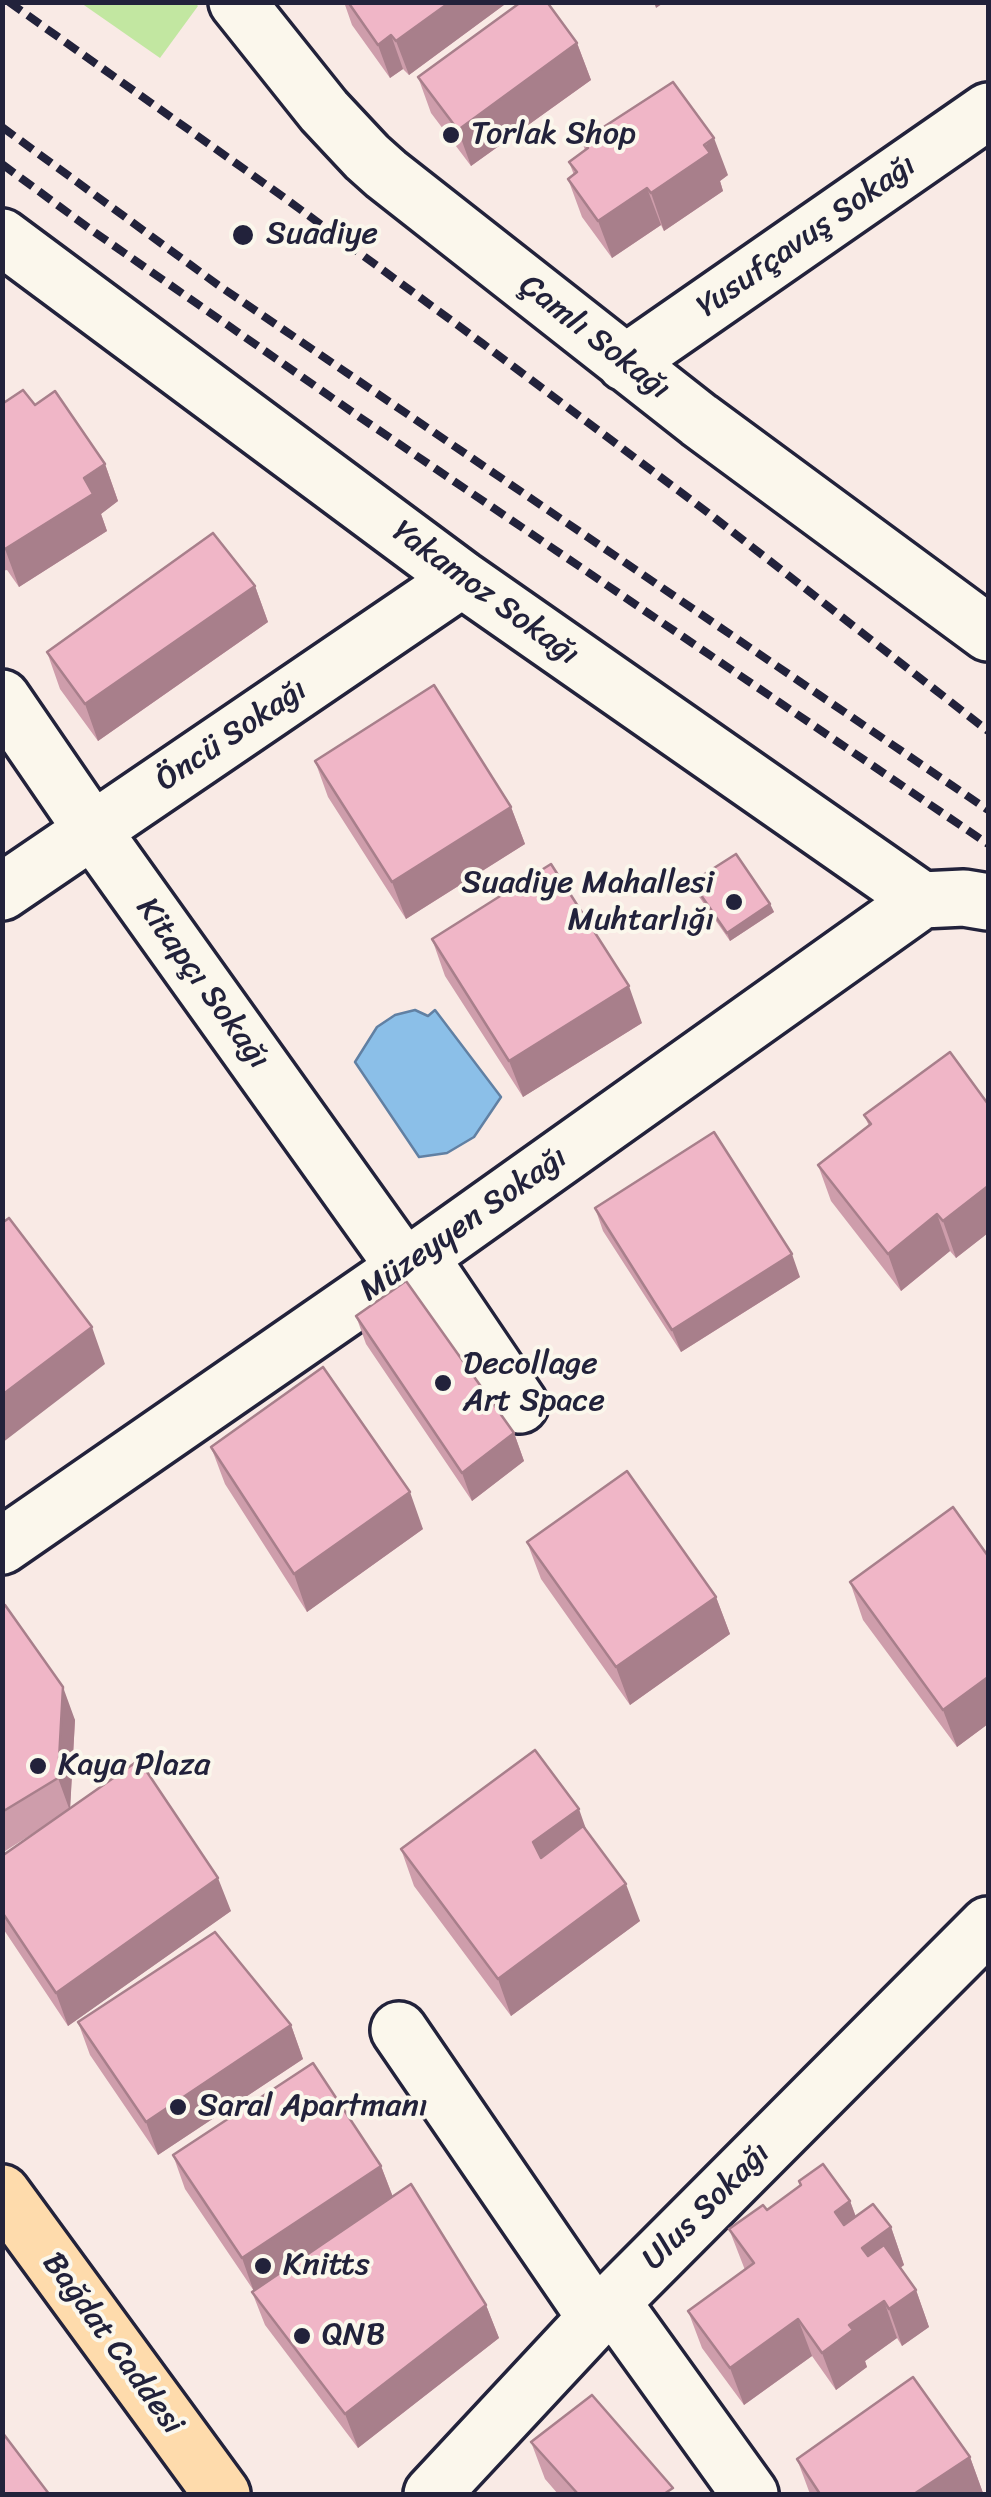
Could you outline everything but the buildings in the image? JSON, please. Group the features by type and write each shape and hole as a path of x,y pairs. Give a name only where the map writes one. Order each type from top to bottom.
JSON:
{"main road":[{"name":"Bağdat Caddesi","path":"2,2193 222,2494"}],"street":[{"name":"Çamlı Sokağı","path":"237,2 324,111 367,157 429,210 626,363 988,632"},
{"name":"Yusufçavuş Sokağı","path":"626,363 988,111"},
{"name":"Yakamoz Sokağı","path":"2,238 462,579 922,900"},
{"name":"Öncü Sokağı","path":"2,892 462,579"},
{"name":"Kitapçı Sokağı","path":"2,698 93,831 520,1404"},
{"path":"922,900 964,898 988,902"},
{"name":"Müzeyyen Sokağı","path":"2,1546 412,1262 922,900"},
{"name":"Ulus Sokağı","path":"432,2494 604,2310 988,1926"},
{"path":"398,2030 604,2310 750,2494"}],"green space":[{"path":"194,2 198,6 160,58 81,3"}],"water":[{"path":"415,1010 428,1016 435,1010 501,1097 474,1137 447,1153 419,1157 355,1062 377,1027 395,1015"}],"railway":[{"path":"9,2 482,343 988,731"},
{"path":"2,127 218,285 988,810"},
{"path":"2,164 358,416 988,844"}],"place":[{"name":"Torlak Shop","path":"451,135"},
{"name":"Suadiye","path":"243,235"},
{"name":"Suadiye Mahallesi Muhtarlığı","path":"734,902"},
{"name":"Decollage Art Space","path":"443,1383"},
{"name":"Kaya Plaza","path":"38,1766"},
{"name":"Saral Apartmanı","path":"178,2107"},
{"name":"Knitts","path":"263,2266"},
{"name":"QNB","path":"302,2336"}]}
